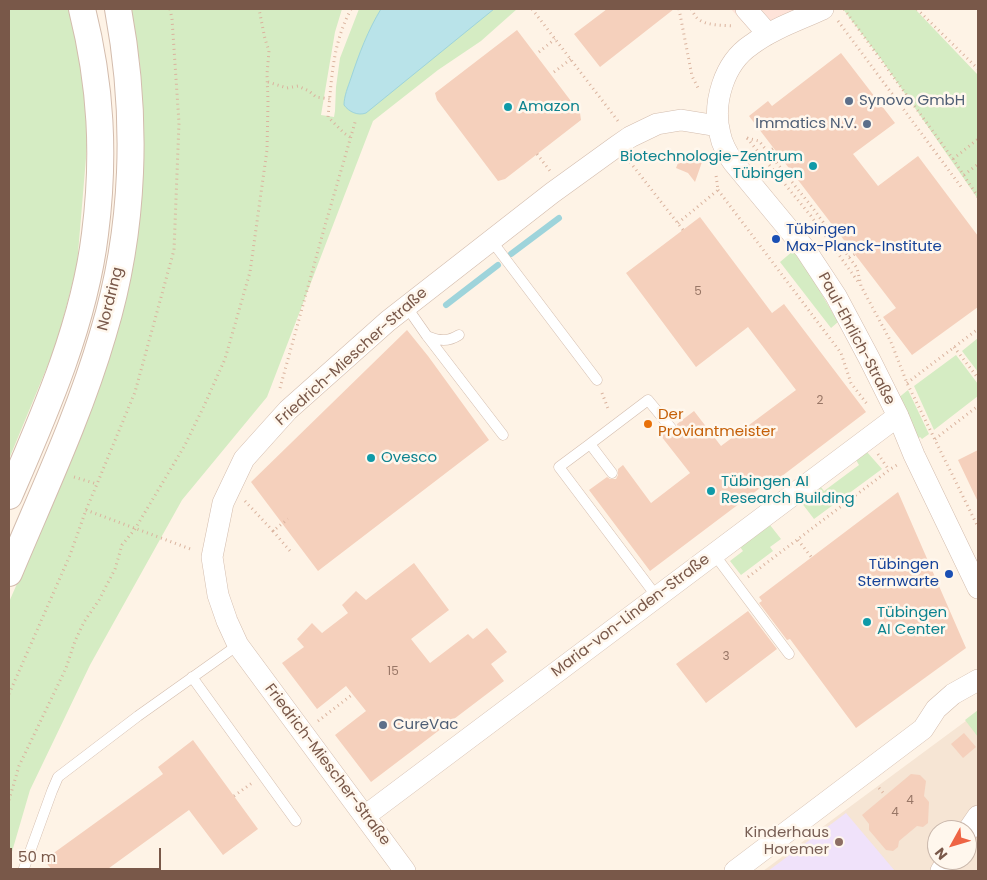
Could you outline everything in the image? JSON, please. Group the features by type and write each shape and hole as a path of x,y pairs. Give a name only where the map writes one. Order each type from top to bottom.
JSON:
{"street":[{"name":"Nordring","path":"9,496 58,378 77,318 95,236 100,188 99,102 94,66 82,9"},
{"name":"Nordring","path":"9,573 80,402 103,334 120,264 128,210 131,157 130,101 118,9"},
{"name":"Paul-Ehrlich-Straße","path":"828,12 757,22 750,45 733,63 724,79 720,95 718,118 720,134 724,147 733,162 806,249 836,296 898,416 914,456 978,588"},
{"name":"Friedrich-Miescher-Straße","path":"405,871 238,645 230,629 218,595 212,557 223,503 244,459 278,420 406,306 552,193 626,148 656,124 681,120 718,118"},
{"name":"Maria-von-Linden-Straße","path":"365,816 898,416"},
{"path":"735,871 923,729 936,709 953,694 978,680"}],"lane":[{"path":"491,240 597,380"},
{"path":"406,306 503,435"},
{"path":"427,336 445,341 459,335"},
{"path":"657,597 559,468 648,400 671,428"},
{"path":"590,444 612,473"},
{"path":"714,554 789,654"},
{"path":"23,871 58,777 138,716 238,645"},
{"path":"192,677 296,821"}],"path":[{"path":"9,694 70,555 86,510 135,392 174,250 179,123 170,9"},
{"path":"9,800 19,766 66,668 84,622 99,600 115,569 122,545 135,529 184,444 204,406 224,359 250,272 267,150 269,51 264,39 259,9"},
{"path":"350,137 344,134 328,116 336,55 343,27 351,9"},
{"path":"532,9 571,59 626,148 683,230"},
{"path":"679,9 692,76 700,92 718,118"},
{"path":"691,9 700,21 706,23 742,26 757,22"},
{"path":"843,9 978,194"},
{"path":"917,9 978,69"},
{"path":"828,12 962,188"},
{"path":"539,52 555,39"},
{"path":"554,72 571,59"},
{"path":"268,82 287,88 298,86 316,97 330,100"},
{"path":"278,420 276,401 356,119"},
{"path":"774,148 766,150 759,141 747,138 811,216 861,286"},
{"path":"953,159 978,139"},
{"path":"626,148 638,158"},
{"path":"733,162 716,174 718,190 841,353 851,384 872,410"},
{"path":"964,175 978,164"},
{"path":"678,223 718,190"},
{"path":"849,257 855,254"},
{"path":"888,396 978,329"},
{"path":"954,347 978,378"},
{"path":"597,380 615,425"},
{"path":"934,439 978,406"},
{"path":"738,585 889,470 914,456"},
{"path":"73,477 98,484"},
{"path":"231,486 273,530 290,551"},
{"path":"86,510 178,544"},
{"path":"273,530 288,519"},
{"path":"798,540 812,558"},
{"path":"317,722 353,694"},
{"path":"234,796 263,776"},
{"path":"880,789 885,795"}],"shaded area":[{"path":"731,9 808,9 754,35"},
{"path":"978,712 978,871 763,871"},
{"name":"Kinderhaus Horemer","path":"846,813 895,871 768,871"}],"green space":[{"path":"9,9 69,9 82,67 86,105 87,146 77,265 57,343 9,459"},
{"path":"131,9 342,9 335,32 321,115 334,117 340,58 359,9 517,9 481,41 438,70 373,121 267,397 182,500 90,665 30,790 9,862 9,602 65,474 124,300 144,155 140,64"},
{"path":"843,9 915,9 978,75 978,199 881,59"},
{"path":"793,251 811,276 838,322 831,328 780,262"},
{"path":"978,338 978,372 962,351"},
{"path":"956,355 978,384 978,396 934,430 914,386"},
{"path":"908,390 929,434 922,439 920,437 916,440 897,399"},
{"path":"867,452 882,469 814,519 801,502 821,487 824,491 859,465 856,460"},
{"path":"770,525 781,539 770,547 773,551 741,575 730,561 743,551 740,547"},
{"path":"978,710 978,737 965,720"}],"water":[{"path":"381,9 494,9 366,113 357,114 344,105 345,95 364,42"}],"building":[{"path":"607,9 674,9 600,67 574,34"},
{"name":"Amazon","path":"517,30 580,113 581,120 505,179 498,181 437,100 435,93"},
{"name":"Biotechnologie-Zentrum Tübingen","path":"841,53 895,123 853,154 878,186 918,156 978,236 978,307 912,355 883,317 896,308 749,116 768,101 772,106"},
{"path":"682,153 702,162 695,182 688,173 676,168"},
{"path":"700,217 772,313 784,304 866,412 778,479 776,476 650,571 589,490 607,477 616,479 618,469 623,465 651,503 690,473 661,436 666,432 669,435 675,434 678,430 677,424 694,411 721,446 796,390 748,327 696,367 626,273"},
{"name":"Ovesco","path":"407,330 489,440 318,571 251,482"},
{"path":"978,450 978,502 958,460"},
{"name":"Tübingen AI Center","path":"898,492 966,648 856,728 790,639 787,640 759,603 762,601 759,597"},
{"path":"414,563 449,610 411,639 430,663 468,634 473,639 487,628 507,652 491,664 504,681 371,782 335,735 366,711 346,686 317,709 282,663 304,647 297,639 312,623 322,633 348,613 342,605 356,591 366,600"},
{"path":"748,611 777,649 706,703 676,664"},
{"path":"964,733 976,747 963,758 951,744"},
{"path":"193,740 258,829 223,855 189,810 105,871 53,871 44,860 163,774 158,767"},
{"path":"911,774 920,775 926,781 924,796 929,802 927,824 923,827 917,826 899,841 898,847 893,851 886,850 869,830 869,824 862,815"}],"waterway":[{"path":"511,254 559,218"},
{"path":"446,305 498,265"}],"place":[{"name":"Synovo GmbH","path":"849,101"},
{"name":"Amazon","path":"508,107"},
{"name":"Immatics N.V.","path":"867,124"},
{"name":"Biotechnologie-Zentrum Tübingen","path":"813,166"},
{"name":"Tübingen Max-Planck-Institute","path":"776,239"},
{"name":"Der Proviantmeister","path":"648,424"},
{"name":"Ovesco","path":"371,458"},
{"name":"Tübingen AI Research Building","path":"711,491"},
{"name":"Tübingen Sternwarte","path":"949,574"},
{"name":"Tübingen AI Center","path":"867,622"},
{"name":"CureVac","path":"383,725"},
{"name":"Kinderhaus Horemer","path":"839,842"}]}
